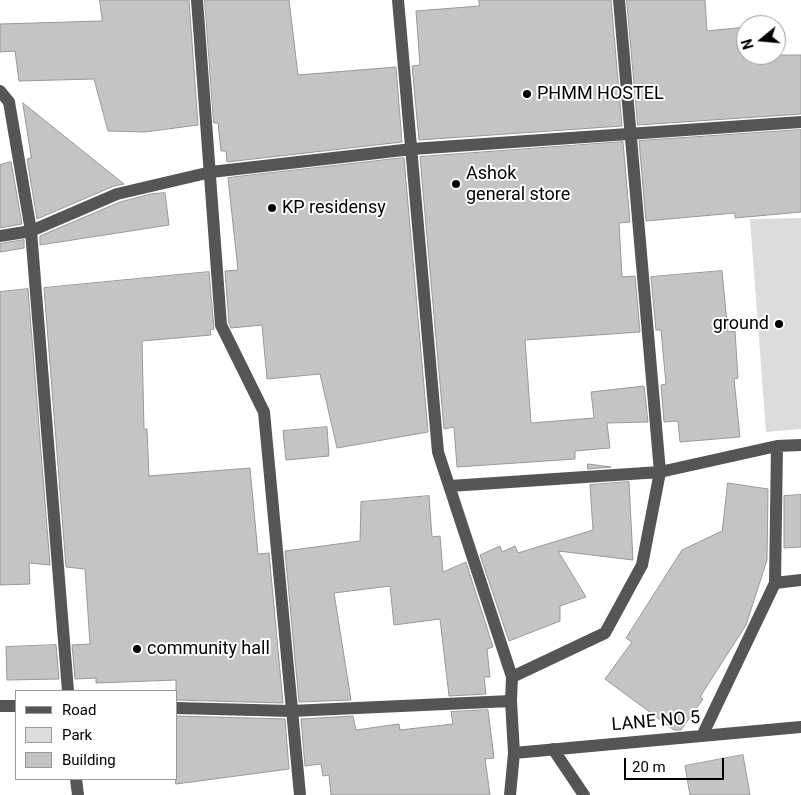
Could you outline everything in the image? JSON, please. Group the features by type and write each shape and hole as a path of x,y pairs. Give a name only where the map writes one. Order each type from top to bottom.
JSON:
{"street":[{"path":"197,0 221,325 264,412 300,795"},
{"path":"398,0 438,452 512,677 511,701 514,753 510,795"},
{"path":"512,677 605,633 642,565 660,472 619,0"},
{"path":"0,91 9,102 31,230 68,690"},
{"path":"0,236 31,230 118,194 211,172 412,149 801,122"},
{"path":"450,486 660,472 776,446 801,444"},
{"path":"702,736 775,583 776,446"},
{"path":"775,583 801,580"},
{"path":"178,708 291,711 511,701"},
{"path":"0,706 15,706"},
{"name":"LANE NO 5","path":"514,753 801,728"},
{"path":"552,749 584,795"},
{"path":"76,780 78,795"}],"green space":[{"name":"ground","path":"801,218 801,429 766,432 750,219"}],"building":[{"path":"100,0 189,0 198,125 145,132 108,131 94,79 19,81 15,51 0,52 0,24 102,21"},
{"path":"205,0 289,0 298,75 396,67 402,142 227,162 226,151 221,151 218,123 214,123"},
{"path":"479,0 611,0 622,126 419,140 412,66 420,65 416,11 479,6"},
{"path":"627,0 705,0 707,31 736,28 736,65 786,65 786,55 801,55 801,114 638,125"},
{"path":"23,103 124,184 114,186 37,219 27,159 31,158"},
{"path":"801,130 801,212 735,218 735,213 646,221 639,141"},
{"path":"623,142 630,222 619,223 622,277 635,276 640,332 525,340 531,423 594,418 591,392 644,386 648,422 607,423 610,448 575,451 575,459 457,467 454,427 444,429 420,157"},
{"path":"404,158 428,432 337,448 320,374 267,379 262,325 231,328 225,271 238,270 228,178"},
{"path":"11,162 22,224 0,228 0,165"},
{"path":"165,193 169,225 40,245 40,236 120,202 151,194"},
{"path":"24,240 24,248 0,252 0,244"},
{"path":"722,271 728,332 735,331 738,378 734,379 740,437 680,442 678,421 664,422 661,385 666,384 661,330 656,330 651,277"},
{"path":"209,272 214,329 210,330 211,335 142,341 144,429 147,429 149,476 250,468 258,554 269,553 283,703 178,700 176,680 96,683 96,678 75,679 72,645 90,644 85,569 66,567 44,288"},
{"path":"28,289 50,565 29,563 30,584 0,585 0,292"},
{"path":"327,427 329,456 286,460 283,431"},
{"path":"588,464 611,467 588,469"},
{"path":"629,482 633,560 558,551 586,597 560,606 560,621 509,641 480,555 500,546 502,552 515,546 518,553 593,530 590,485"},
{"path":"728,483 768,489 767,560 746,625 700,697 703,699 681,730 674,730 605,679 632,642 626,638 682,550 722,531"},
{"path":"801,495 801,547 784,548 784,496"},
{"path":"429,496 432,537 440,536 443,572 466,562 493,647 487,649 490,677 484,677 486,694 449,696 440,619 394,625 390,586 334,593 351,700 299,702 285,551 360,541 361,502"},
{"path":"56,645 59,679 7,680 6,647"},
{"path":"488,710 494,758 485,759 490,795 331,795 329,775 323,776 321,764 305,766 301,719 353,716 356,730 399,724 400,730 453,724 451,712"},
{"path":"178,716 285,719 289,769 176,784 176,780 178,780"},
{"path":"743,755 750,795 690,795 685,766"}],"place":[{"name":"PHMM HOSTEL","path":"527,94"},
{"name":"Ashok general store","path":"456,184"},
{"name":"KP residensy","path":"272,208"},
{"name":"ground","path":"779,324"},
{"name":"community hall","path":"137,649"}]}
